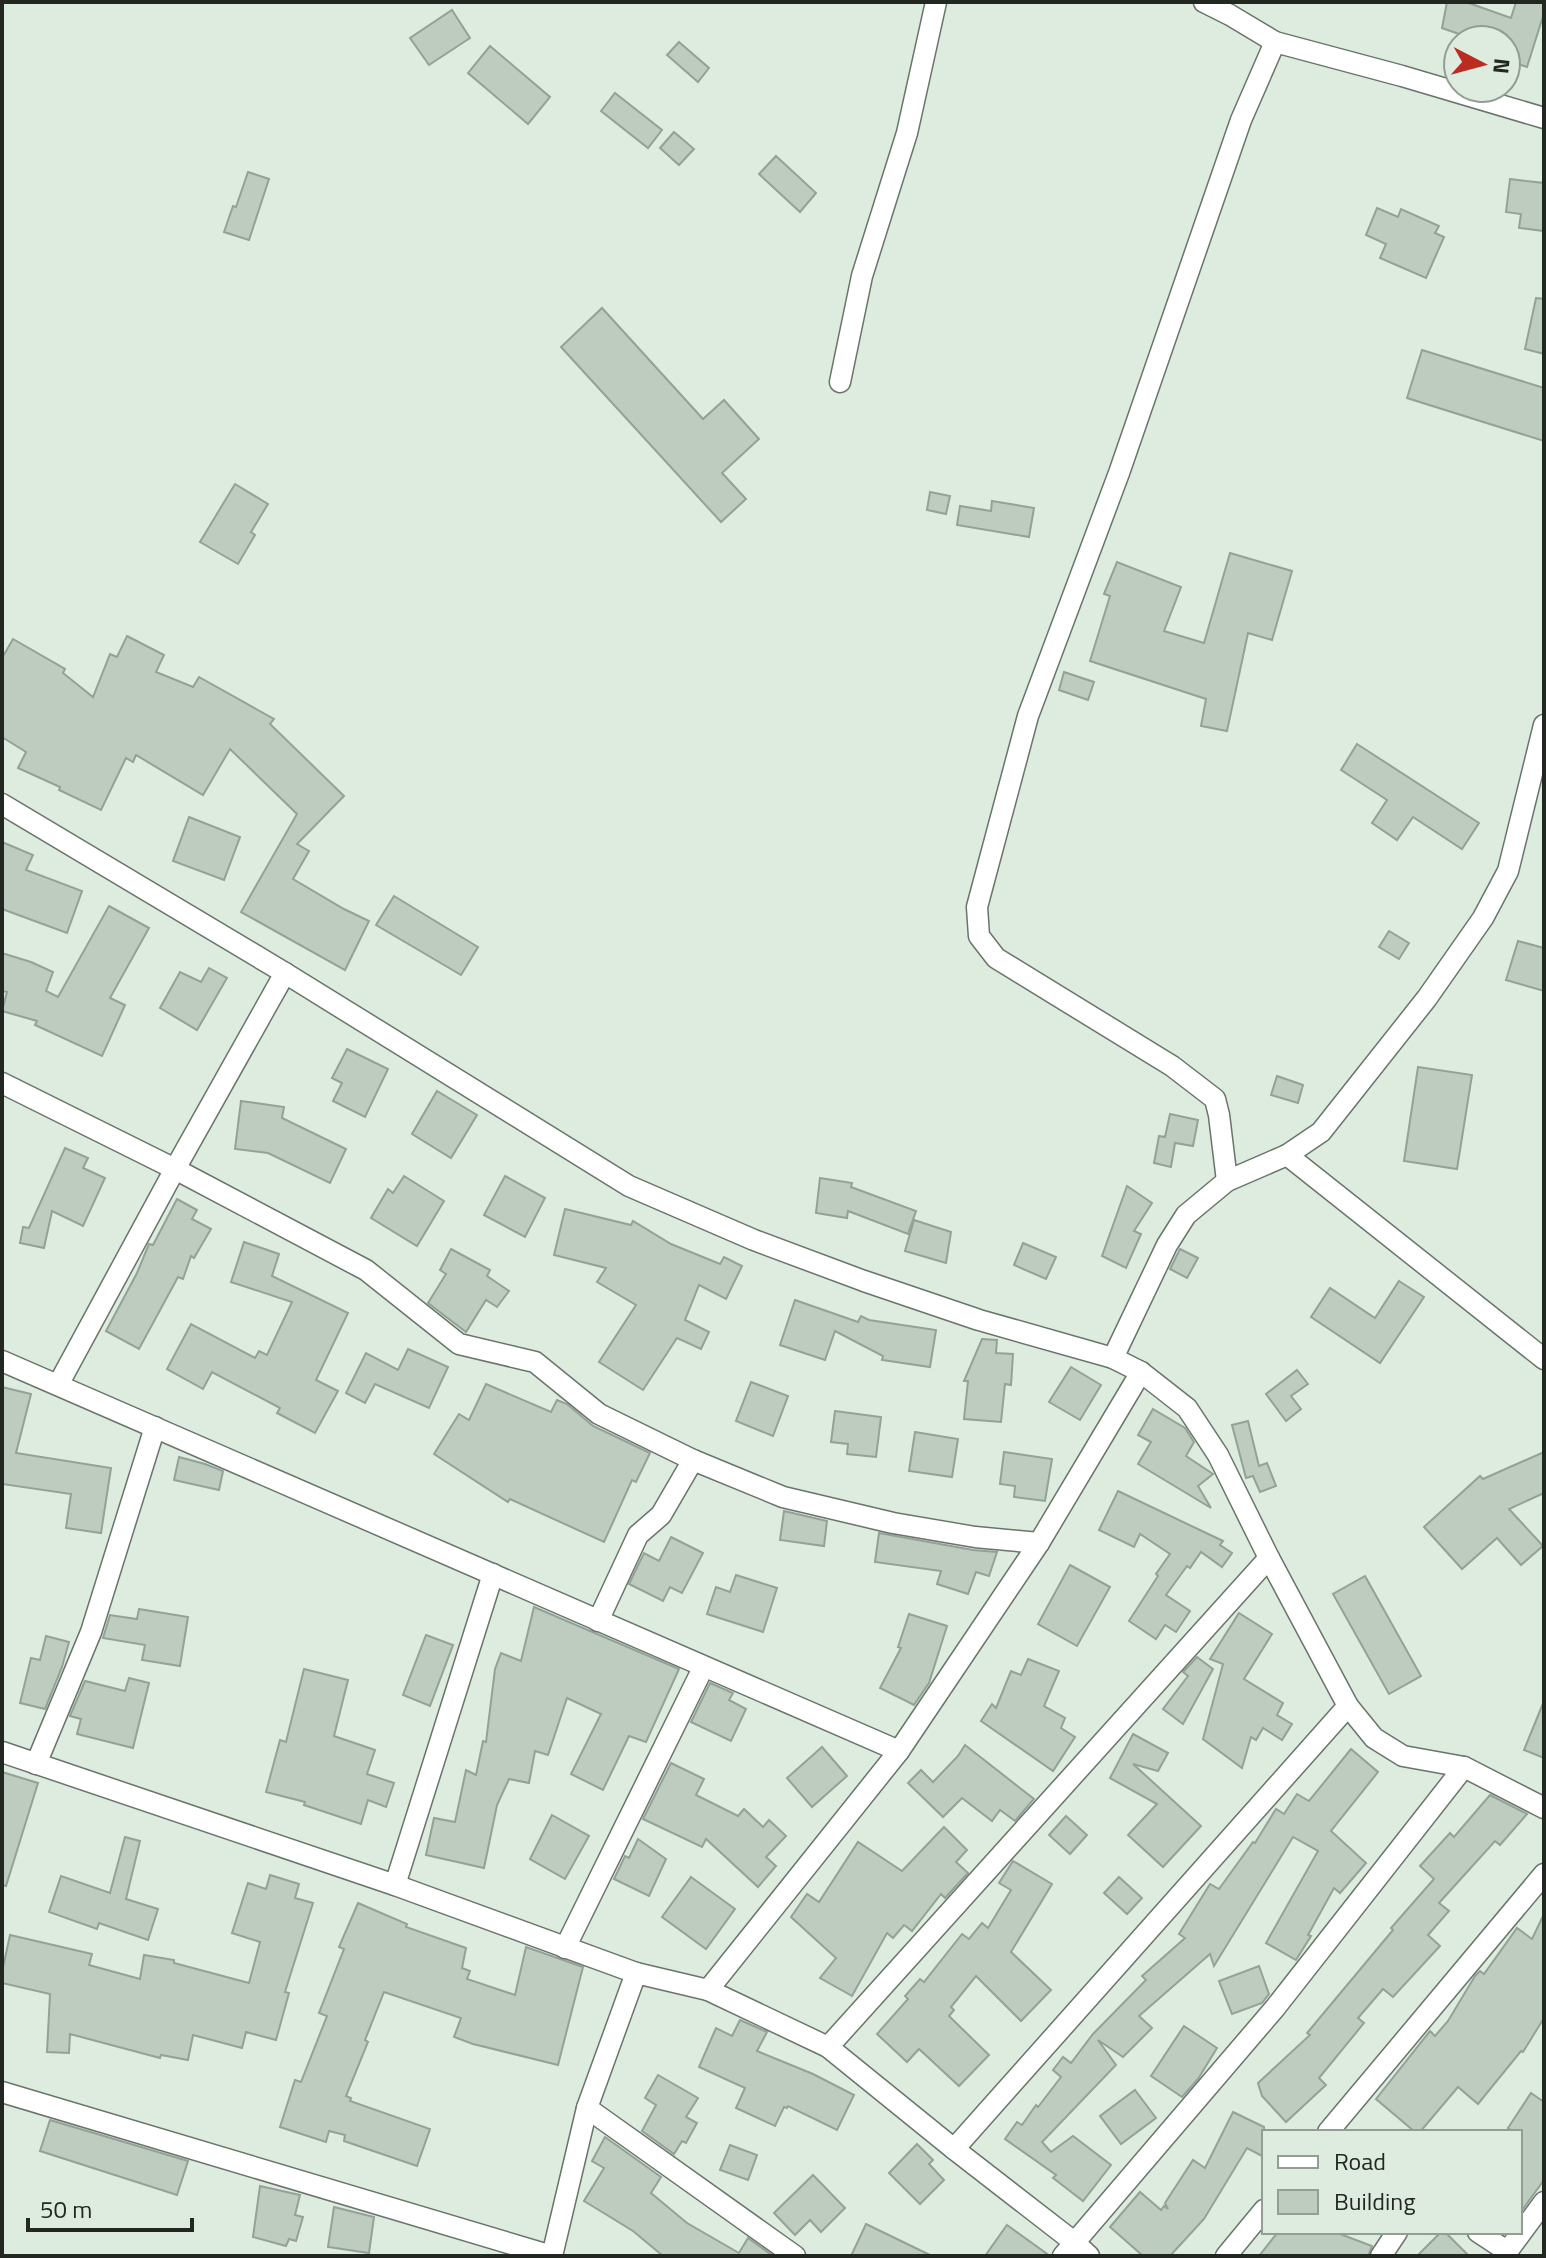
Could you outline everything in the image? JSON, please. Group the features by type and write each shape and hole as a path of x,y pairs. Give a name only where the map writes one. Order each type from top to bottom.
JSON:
{"street":[{"path":"840,382 862,276 907,133 936,2"},
{"path":"1204,2 1275,42 1544,118"},
{"path":"1227,1181 1215,1099 1172,1066 996,958 979,936 977,907 1028,716 1125,459 1241,120 1275,42"},
{"path":"1113,1358 1167,1245 1186,1215 1227,1181 1287,1155 1321,1132 1427,998 1483,918 1508,871 1544,725"},
{"path":"2,804 285,973 629,1186 754,1240 864,1281 979,1320 1113,1358 1141,1372 1187,1408 1218,1455 1348,1706 1374,1738 1403,1756 1464,1767 1544,1808"},
{"path":"58,1385 285,973"},
{"path":"2,1083 175,1169 366,1270 459,1344 535,1362 599,1414 693,1460 783,1497 893,1523 975,1537 1039,1543"},
{"path":"1287,1155 1544,1359"},
{"path":"2,1361 899,1751"},
{"path":"708,1990 899,1751 1039,1543 1141,1372"},
{"path":"36,1764 91,1632 155,1427"},
{"path":"598,1621 638,1535 661,1515 693,1460"},
{"path":"828,2047 1269,1558"},
{"path":"395,1885 493,1574"},
{"path":"565,1948 703,1668"},
{"path":"954,2149 1348,1706"},
{"path":"2,1752 395,1885 636,1973 708,1990 828,2047 1076,2251 1275,2008 1464,1767"},
{"path":"1337,2129 1544,1874"},
{"path":"2,2092 552,2256 587,2108 636,1973"},
{"path":"587,2108 795,2256"},
{"path":"1522,2232 1544,2202"},
{"path":"1226,2256 1262,2212"},
{"path":"1381,2256 1396,2234"},
{"path":"1481,2234 1506,2254 1521,2234"}],"building":[{"path":"1447,2 1466,2 1511,18 1516,2 1544,2 1544,13 1527,67 1522,65 1522,24 1443,24"},
{"path":"452,10 470,38 429,65 410,38"},
{"path":"679,42 709,68 698,82 667,55"},
{"path":"490,46 550,97 528,124 468,73"},
{"path":"615,93 662,130 648,148 601,111"},
{"path":"674,132 694,149 679,165 660,148"},
{"path":"776,156 816,193 800,212 759,174"},
{"path":"248,172 269,179 249,240 224,232"},
{"path":"1510,179 1544,183 1544,231 1519,228 1521,214 1506,212"},
{"path":"1377,208 1398,217 1401,209 1439,226 1435,233 1444,237 1426,278 1380,258 1386,244 1366,235"},
{"path":"1536,298 1544,299 1544,354 1525,349"},
{"path":"602,308 703,419 724,400 759,439 722,473 746,499 721,522 561,347"},
{"path":"1422,350 1544,388 1544,441 1407,398"},
{"path":"235,484 268,504 251,532 255,535 238,564 200,542"},
{"path":"930,492 950,496 946,514 927,510"},
{"path":"992,501 1034,508 1029,537 957,525 960,506 991,511"},
{"path":"1230,553 1292,571 1272,640 1248,633 1227,731 1201,726 1206,699 1090,661 1110,596 1104,594 1117,562 1181,587 1164,631 1204,643"},
{"path":"127,636 164,655 156,672 193,687 199,677 274,719 270,724 344,796 297,844 309,851 293,879 369,921 345,970 241,912 297,814 230,749 203,795 136,755 133,762 126,758 101,810 18,768 26,752 2,737 2,658 13,639 65,669 63,673 93,697 110,654 117,657"},
{"path":"1064,672 1094,682 1088,700 1059,690"},
{"path":"1357,744 1479,823 1462,849 1413,817 1397,840 1372,823 1387,800 1341,770"},
{"path":"189,817 240,837 224,880 173,861"},
{"path":"2,842 33,855 26,870 82,891 67,933 2,909"},
{"path":"394,896 478,947 461,975 376,925"},
{"path":"109,906 149,928 110,998 125,1005 102,1056 35,1025 37,1021 2,1011 7,992 2,991 2,953 53,972 46,991 58,997"},
{"path":"1389,931 1409,943 1399,959 1379,947"},
{"path":"1518,941 1544,948 1544,991 1506,980"},
{"path":"209,968 227,978 197,1030 160,1008 180,972 201,982"},
{"path":"347,1049 388,1069 365,1117 333,1101 342,1083 332,1078"},
{"path":"1418,1067 1472,1075 1457,1169 1404,1161"},
{"path":"1277,1076 1303,1085 1298,1103 1271,1095"},
{"path":"437,1091 477,1115 451,1158 412,1134"},
{"path":"241,1101 284,1107 282,1118 346,1149 330,1183 268,1153 235,1149"},
{"path":"1170,1114 1198,1120 1193,1146 1175,1143 1171,1167 1154,1163 1159,1136 1165,1137"},
{"path":"65,1148 88,1158 83,1168 105,1178 83,1226 52,1211 44,1248 20,1243 23,1227 29,1228"},
{"path":"404,1176 444,1201 417,1246 371,1218 388,1189 393,1193"},
{"path":"505,1176 545,1198 525,1237 484,1215"},
{"path":"820,1178 852,1183 851,1187 916,1211 908,1234 848,1211 847,1218 816,1213"},
{"path":"1127,1186 1152,1203 1134,1231 1141,1234 1126,1268 1102,1256"},
{"path":"177,1199 197,1210 192,1219 211,1229 194,1258 191,1256 183,1279 178,1277 139,1349 106,1331 149,1244 153,1245"},
{"path":"565,1209 631,1225 633,1221 671,1244 720,1264 724,1257 742,1266 726,1299 699,1285 685,1320 709,1332 701,1349 677,1338 643,1390 599,1362 636,1305 597,1282 606,1268 554,1255"},
{"path":"914,1220 951,1232 946,1263 905,1251"},
{"path":"244,1242 279,1254 272,1276 348,1313 316,1380 338,1391 315,1433 277,1413 280,1408 212,1372 203,1389 167,1369 191,1324 255,1358 259,1351 267,1355 292,1302 231,1282"},
{"path":"1023,1243 1056,1257 1046,1279 1014,1265"},
{"path":"451,1249 490,1270 487,1276 509,1291 497,1307 486,1300 466,1332 428,1303 446,1274 440,1270"},
{"path":"1180,1249 1198,1258 1187,1278 1170,1269"},
{"path":"1399,1281 1424,1297 1380,1363 1311,1317 1330,1288 1375,1318"},
{"path":"795,1300 858,1322 861,1316 869,1320 936,1330 930,1367 882,1360 883,1356 835,1331 825,1360 780,1345"},
{"path":"982,1339 997,1340 996,1353 1013,1354 1011,1385 1005,1384 1001,1422 964,1419 968,1381 964,1381"},
{"path":"408,1349 448,1367 429,1408 375,1384 365,1403 346,1393 366,1353 398,1370"},
{"path":"1071,1367 1101,1385 1080,1420 1049,1402"},
{"path":"1297,1370 1308,1384 1291,1396 1301,1409 1286,1421 1266,1394"},
{"path":"751,1382 788,1396 773,1436 736,1421"},
{"path":"486,1384 551,1412 557,1400 567,1404 593,1426 650,1453 636,1482 632,1480 604,1542 510,1499 508,1502 434,1454 459,1414 469,1420"},
{"path":"2,1387 31,1394 16,1453 111,1468 101,1533 66,1528 71,1494 2,1484"},
{"path":"1153,1409 1185,1428 1194,1442 1186,1456 1213,1474 1198,1486 1211,1508 1138,1464 1151,1442 1138,1435"},
{"path":"835,1411 881,1417 876,1457 847,1454 848,1444 831,1442"},
{"path":"1248,1421 1259,1466 1267,1463 1276,1486 1260,1492 1253,1476 1246,1478 1232,1425"},
{"path":"915,1432 958,1439 952,1477 909,1471"},
{"path":"1004,1452 1052,1459 1045,1501 1014,1497 1015,1486 1000,1484"},
{"path":"1544,1452 1544,1493 1509,1509 1543,1546 1521,1565 1497,1538 1462,1569 1424,1527 1480,1476 1483,1479"},
{"path":"179,1457 223,1471 219,1490 174,1480"},
{"path":"1118,1491 1223,1541 1220,1545 1232,1553 1222,1567 1201,1552 1190,1568 1187,1566 1166,1595 1190,1611 1176,1632 1165,1625 1156,1639 1129,1621 1170,1554 1140,1534 1134,1547 1099,1530"},
{"path":"784,1511 827,1521 824,1546 780,1540"},
{"path":"879,1533 997,1552 989,1576 976,1572 968,1594 937,1584 941,1571 875,1562"},
{"path":"671,1537 703,1553 682,1593 670,1587 663,1601 629,1584 644,1553 659,1561"},
{"path":"1070,1565 1110,1587 1077,1646 1038,1624"},
{"path":"736,1575 777,1588 763,1632 707,1614 716,1587 730,1592"},
{"path":"1365,1576 1421,1676 1389,1694 1333,1594"},
{"path":"534,1607 679,1669 646,1742 629,1736 603,1790 571,1774 601,1714 567,1698 548,1755 535,1751 529,1783 509,1779 497,1805 484,1868 426,1855 434,1818 455,1822 466,1770 476,1775 483,1741 486,1742 495,1669 501,1653 521,1661"},
{"path":"139,1609 188,1617 180,1666 142,1660 145,1645 103,1638 110,1615 137,1619"},
{"path":"1239,1613 1272,1634 1244,1679 1283,1703 1277,1715 1292,1724 1282,1740 1263,1728 1256,1740 1251,1737 1242,1768 1203,1739 1223,1664 1210,1659"},
{"path":"909,1614 947,1626 929,1683 914,1705 880,1688 901,1648 898,1647"},
{"path":"426,1635 453,1645 430,1706 403,1695"},
{"path":"46,1636 69,1642 45,1709 20,1703 31,1658 40,1660"},
{"path":"1197,1657 1213,1669 1183,1724 1163,1709 1188,1676 1183,1672"},
{"path":"1028,1659 1059,1671 1044,1706 1065,1718 1061,1728 1075,1737 1053,1771 981,1721 992,1704 996,1708 1011,1671 1021,1675"},
{"path":"304,1669 348,1680 334,1736 375,1750 367,1774 394,1783 386,1807 368,1800 361,1824 304,1805 305,1802 266,1792 280,1740 286,1742"},
{"path":"129,1678 149,1683 133,1748 77,1734 81,1719 70,1716 85,1681 125,1691"},
{"path":"710,1683 733,1693 729,1700 746,1709 731,1741 691,1722"},
{"path":"1544,1701 1544,1758 1524,1750"},
{"path":"1133,1734 1168,1753 1158,1771 1133,1764 1201,1826 1163,1867 1128,1835 1157,1804 1110,1778"},
{"path":"965,1745 1034,1799 1015,1821 1000,1810 992,1821 962,1798 943,1817 908,1783 921,1770 933,1782"},
{"path":"822,1747 847,1776 812,1807 787,1778"},
{"path":"1351,1749 1378,1772 1331,1831 1366,1863 1340,1893 1334,1888 1296,1960 1266,1943 1318,1851 1293,1837 1214,1966 1210,1954 1139,2016 1152,2028 1123,2057 1098,2040 1116,2065 1042,2142 1051,2152 1073,2136 1111,2165 1083,2201 1053,2178 1056,2175 1005,2139 1017,2122 1022,2125 1061,2077 1053,2070 1063,2057 1071,2063 1093,2034 1146,1980 1142,1976 1185,1938 1179,1934 1210,1884 1219,1889 1255,1843 1276,1809 1284,1814 1297,1794 1309,1801"},
{"path":"671,1763 704,1779 696,1795 738,1816 744,1809 763,1827 769,1820 786,1836 766,1857 776,1866 758,1887 706,1839 702,1847 643,1819"},
{"path":"2,1772 38,1783 6,1886 2,1885"},
{"path":"1490,1795 1527,1814 1500,1845 1495,1841 1439,1903 1449,1911 1428,1935 1440,1946 1393,1997 1383,1989 1358,2018 1364,2023 1319,2078 1326,2085 1286,2122 1262,2096 1258,2083 1310,2035 1307,2033 1434,1879 1420,1866 1450,1833 1454,1837"},
{"path":"552,1815 589,1836 565,1879 530,1859"},
{"path":"1066,1816 1087,1835 1070,1854 1049,1835"},
{"path":"944,1827 967,1850 956,1862 968,1873 945,1898 941,1894 912,1931 904,1925 893,1938 887,1933 852,1996 820,1978 836,1958 791,1917 807,1894 819,1902 858,1842 902,1871"},
{"path":"125,1837 140,1841 126,1899 158,1909 148,1940 99,1923 97,1929 49,1912 61,1876 110,1893"},
{"path":"638,1839 666,1859 649,1896 614,1879 625,1856 629,1858"},
{"path":"1013,1861 1052,1884 1011,1952 1051,1990 1021,2021 976,1976 951,2007 954,2010 949,2016 989,2055 959,2086 919,2049 907,2062 877,2034 908,1999 905,1996 920,1979 924,1982 962,1934 969,1939 982,1923 988,1928 1011,1890 999,1883"},
{"path":"270,1875 299,1884 295,1898 313,1903 285,1992 289,1993 276,2040 246,2032 242,2048 193,2035 188,2060 161,2055 160,2058 70,2034 69,2053 47,2052 50,1994 2,1983 10,1935 92,1954 89,1965 140,1979 144,1955 174,1960 174,1963 249,1983 260,1942 232,1933 248,1883 266,1889"},
{"path":"691,1877 735,1909 706,1949 662,1917"},
{"path":"1119,1877 1142,1898 1127,1914 1104,1893"},
{"path":"358,1903 407,1924 406,1927 466,1948 462,1968 470,1971 467,1979 515,1995 526,1947 583,1967 558,2065 454,2037 461,2018 384,1992 346,2096 351,2098 350,2101 430,2129 417,2166 344,2141 345,2135 329,2131 326,2142 280,2127 295,2080 301,2082 327,2016 319,2013 344,1949 339,1947"},
{"path":"1544,1914 1544,2018 1523,2052 1478,2104 1458,2087 1422,2130 1413,2130 1376,2099 1430,2031 1435,2036 1448,2021 1475,1976 1480,1971 1484,1974 1517,1928 1532,1939"},
{"path":"1259,1966 1269,1994 1262,2003 1232,2014 1219,1981"},
{"path":"740,2020 767,2032 757,2051 854,2095 837,2130 788,2106 784,2107 775,2126 736,2108 745,2088 699,2067 716,2028 732,2036"},
{"path":"1184,2026 1217,2048 1198,2079 1182,2097 1151,2076"},
{"path":"658,2075 698,2098 686,2117 697,2123 686,2143 682,2141 674,2154 642,2131 656,2105 645,2098"},
{"path":"1135,2090 1156,2118 1121,2144 1100,2116"},
{"path":"1531,2093 1544,2102 1544,2180 1522,2210 1522,2130 1508,2128"},
{"path":"1233,2112 1264,2127 1262,2156 1247,2148 1204,2219 1170,2256 1143,2256 1110,2227 1140,2192 1161,2210 1164,2206 1168,2209 1165,2203 1193,2160 1205,2168"},
{"path":"50,2120 188,2161 177,2195 40,2151"},
{"path":"605,2137 661,2177 651,2193 687,2223 739,2253 748,2238 773,2256 663,2256 633,2231 584,2201 604,2168 592,2161"},
{"path":"917,2144 933,2160 929,2164 944,2180 920,2204 889,2173"},
{"path":"730,2145 757,2155 748,2180 720,2170"},
{"path":"813,2175 845,2208 821,2232 810,2220 795,2235 774,2213"},
{"path":"260,2186 300,2195 295,2215 303,2217 296,2241 289,2239 286,2246 253,2237"},
{"path":"334,2207 374,2217 369,2253 328,2247"},
{"path":"866,2224 932,2256 851,2256"},
{"path":"1007,2225 1050,2256 985,2256"},
{"path":"1276,2234 1340,2234 1372,2246 1368,2256 1259,2256"},
{"path":"1439,2234 1447,2234 1469,2256 1417,2256"}]}
